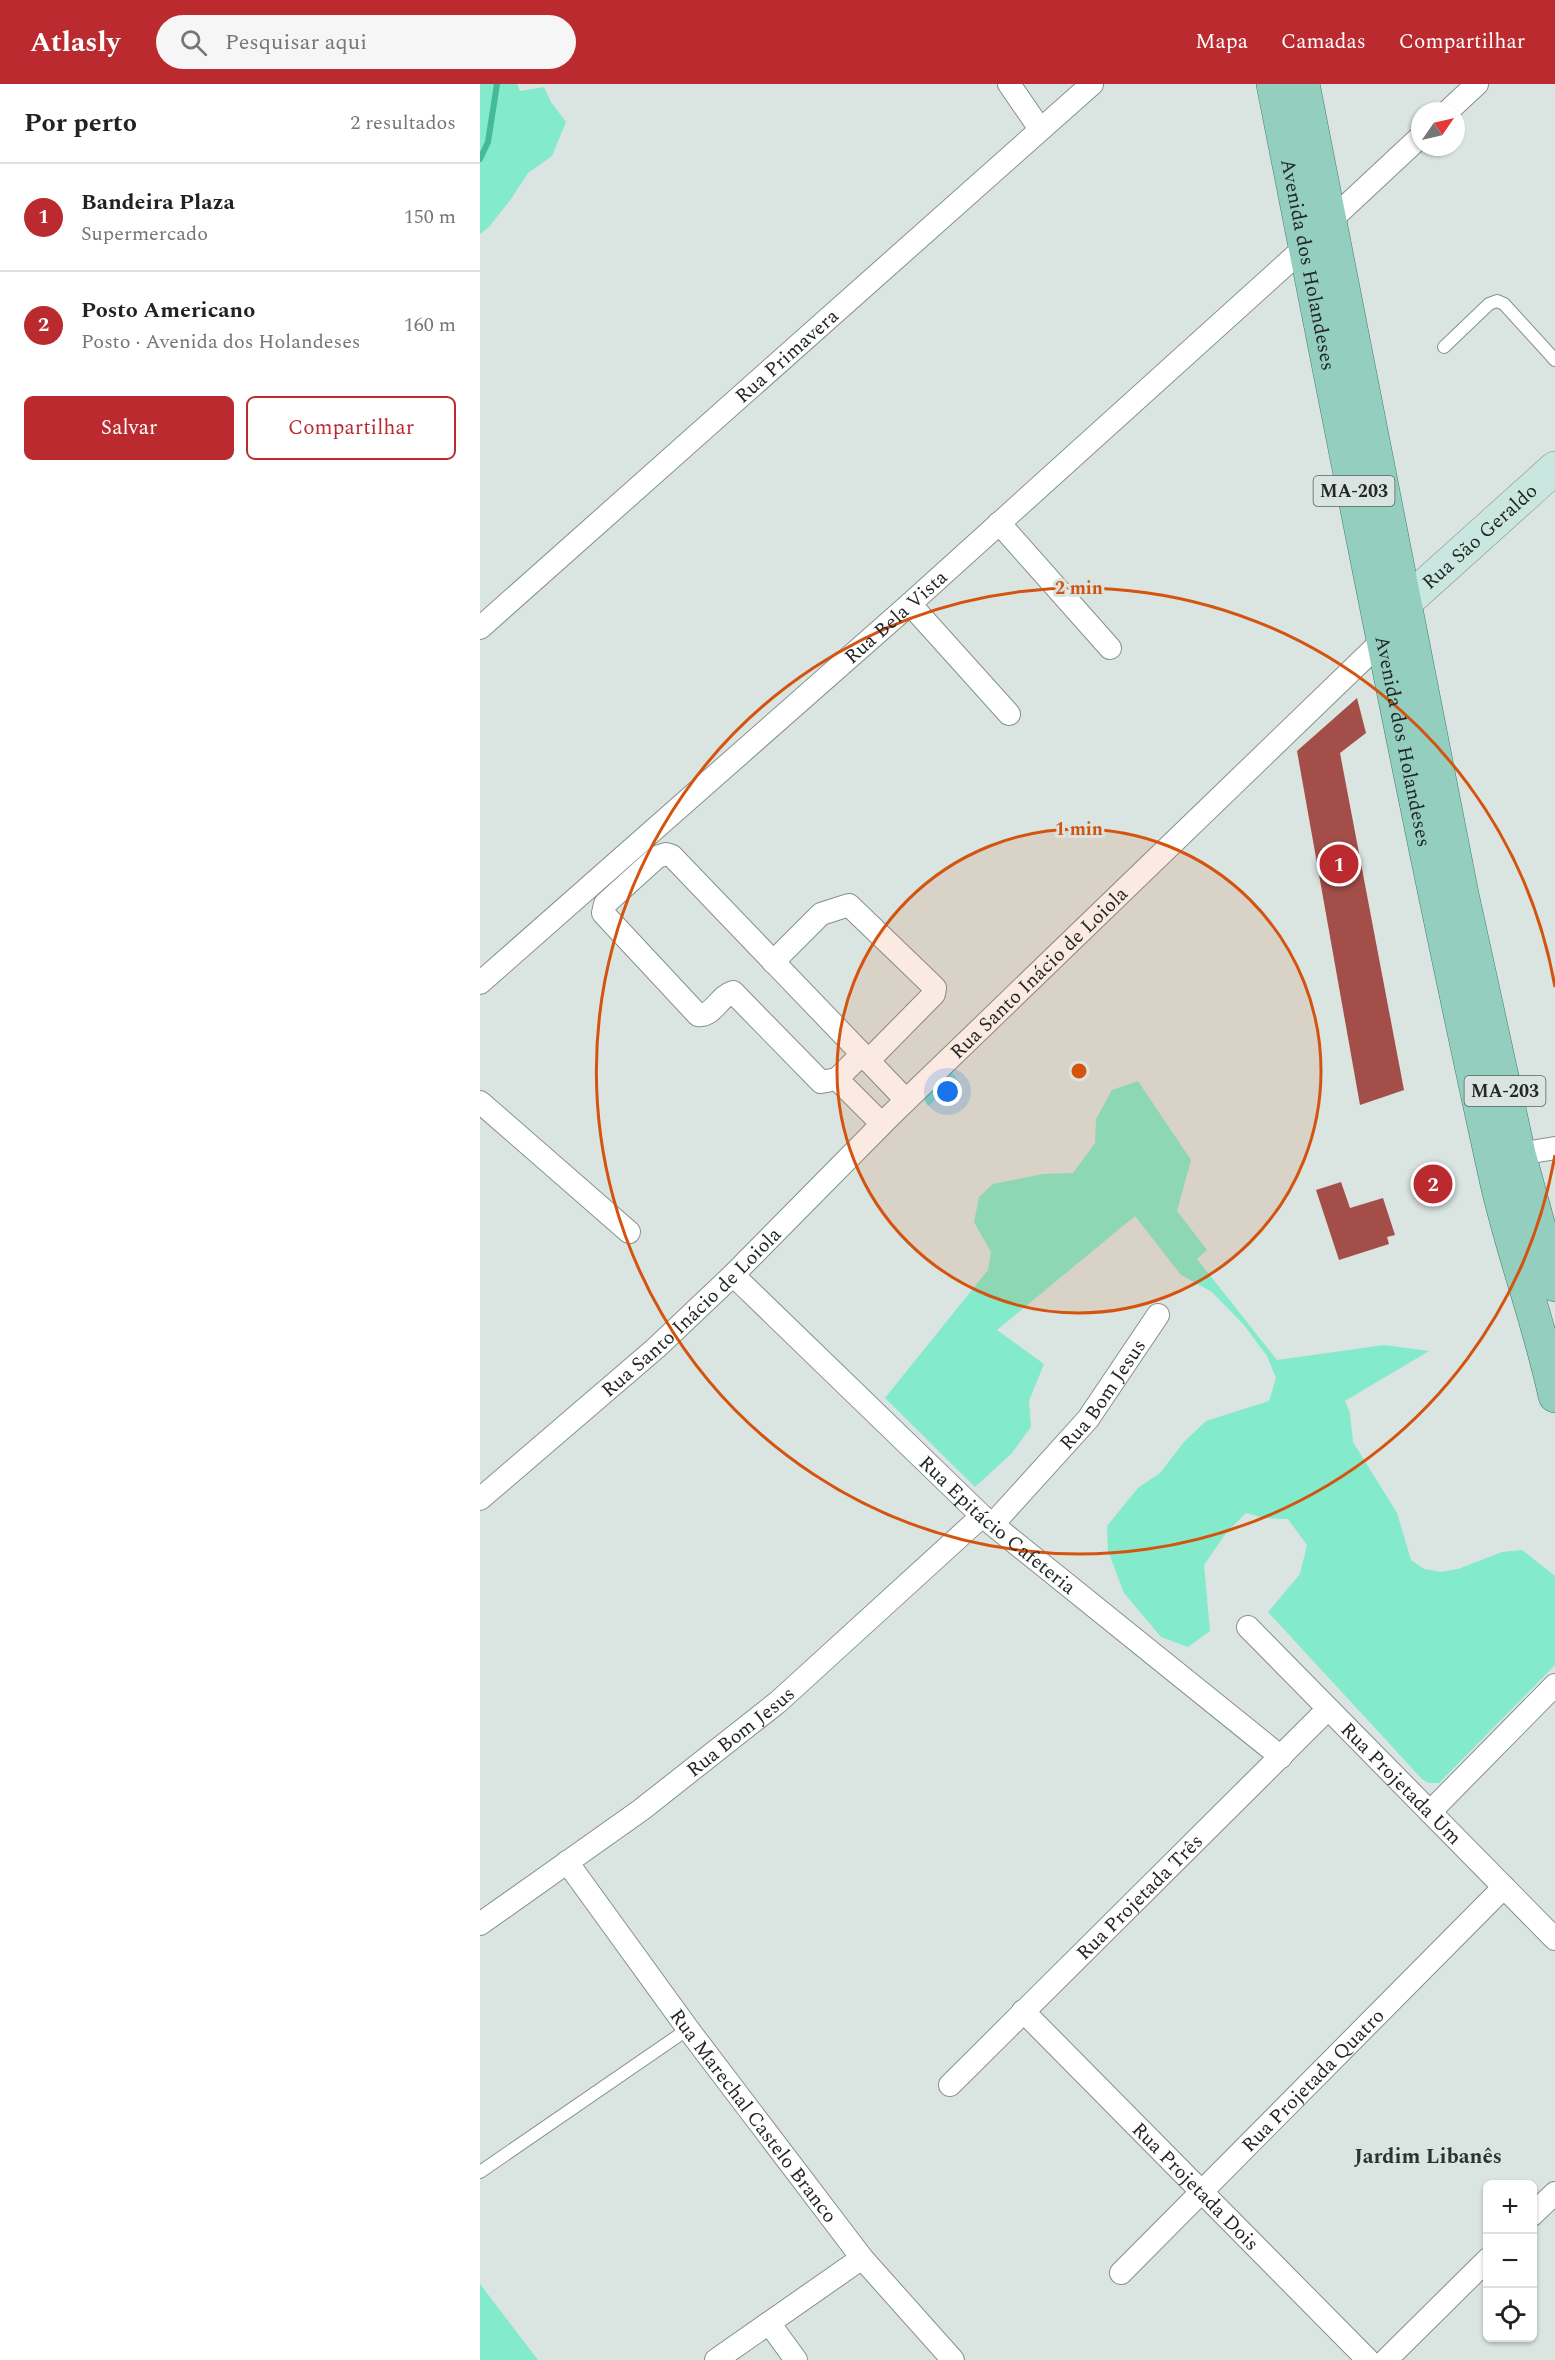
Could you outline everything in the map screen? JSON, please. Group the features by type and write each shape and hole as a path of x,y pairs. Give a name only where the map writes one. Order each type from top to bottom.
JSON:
{"main road":[{"name":"Avenida dos Holandeses","path":"1273,84 1435,899 1496,1180 1514,1251 1538,1323 1555,1396"},
{"name":"Avenida dos Holandeses","path":"1303,84 1462,894 1519,1154 1534,1216 1555,1285"}],"street":[{"path":"1009,84 1040,129"},
{"name":"Rua Primavera","path":"480,628 1092,84"},
{"path":"1458,102 1477,84"},
{"path":"1330,221 1411,145"},
{"name":"Rua Bela Vista","path":"480,983 910,604 1305,247"},
{"name":"Rua São Geraldo","path":"1405,603 1555,468"},
{"path":"999,523 1110,648"},
{"path":"910,604 1010,714"},
{"name":"Rua Santo Inácio de Loiola","path":"480,1498 656,1348 733,1275 906,1100 1383,640"},
{"path":"773,962 821,914 849,905 935,988 934,994 865,1058 837,1079 821,1082 733,992 728,993 707,1014 698,1016 603,913 605,904 657,857 666,854 672,856 773,962 865,1058 906,1100"},
{"path":"837,1079 882,1124"},
{"path":"480,1102 629,1232"},
{"path":"1519,1154 1555,1149"},
{"name":"Rua Epitácio Cafeteria","path":"733,1275 987,1520 1281,1757"},
{"name":"Rua Bom Jesus","path":"480,1923 641,1810 778,1702 987,1520 1088,1419 1158,1315"},
{"name":"Rua Projetada Um","path":"1248,1628 1555,1939"},
{"path":"1430,1812 1555,1685"},
{"name":"Rua Projetada Três","path":"950,2085 1328,1709"},
{"name":"Rua Marechal Castelo Branco","path":"567,1862 688,2029 862,2258 952,2360"},
{"name":"Rua Projetada Quatro","path":"1121,2273 1504,1887"},
{"name":"Rua Projetada Dois","path":"1023,2011 1368,2360"},
{"path":"1537,2211 1555,2193"},
{"path":"716,2360 862,2258"},
{"path":"1386,2360 1483,2264"},
{"path":"769,2323 796,2360"}],"lane":[{"path":"1444,347 1489,304 1497,300 1555,360"},
{"path":"480,2172 688,2029"}],"green space":[{"path":"480,84 517,84 520,91 544,87 551,102 566,122 552,156 528,173 489,227 480,234"},
{"path":"949,1068 958,1081 928,1106 921,1097"},
{"path":"1138,1081 1191,1160 1177,1211 1207,1250 1197,1259 1277,1360 1384,1345 1429,1351 1345,1401 1350,1413 1353,1442 1397,1513 1411,1560 1424,1569 1441,1572 1458,1569 1502,1552 1522,1550 1555,1576 1555,1665 1439,1783 1429,1783 1422,1779 1268,1612 1300,1574 1307,1545 1288,1519 1265,1518 1246,1513 1226,1533 1204,1565 1210,1631 1188,1647 1161,1637 1124,1593 1108,1551 1107,1526 1138,1488 1160,1473 1184,1442 1206,1421 1269,1401 1276,1378 1267,1356 1244,1325 1212,1292 1181,1275 1135,1216 997,1330 1044,1364 1029,1401 1031,1427 1011,1454 975,1487 885,1398 988,1270 991,1252 974,1222 979,1197 993,1184 1043,1174 1073,1173 1095,1143 1096,1119 1112,1090"},
{"path":"480,2284 538,2360 480,2360"}],"building":[{"path":"1357,698 1366,733 1340,753 1404,1090 1360,1105 1297,751"},
{"path":"1341,1182 1350,1208 1383,1198 1395,1235 1387,1237 1389,1244 1339,1260 1316,1190"}],"waterway":[{"path":"480,159 488,142 497,84"}],"place":[{"name":"Bandeira Plaza","path":"1339,864"},
{"name":"Posto Americano","path":"1433,1184"}],"district":[{"name":"Jardim Libanês","path":"1428,2156"}]}
